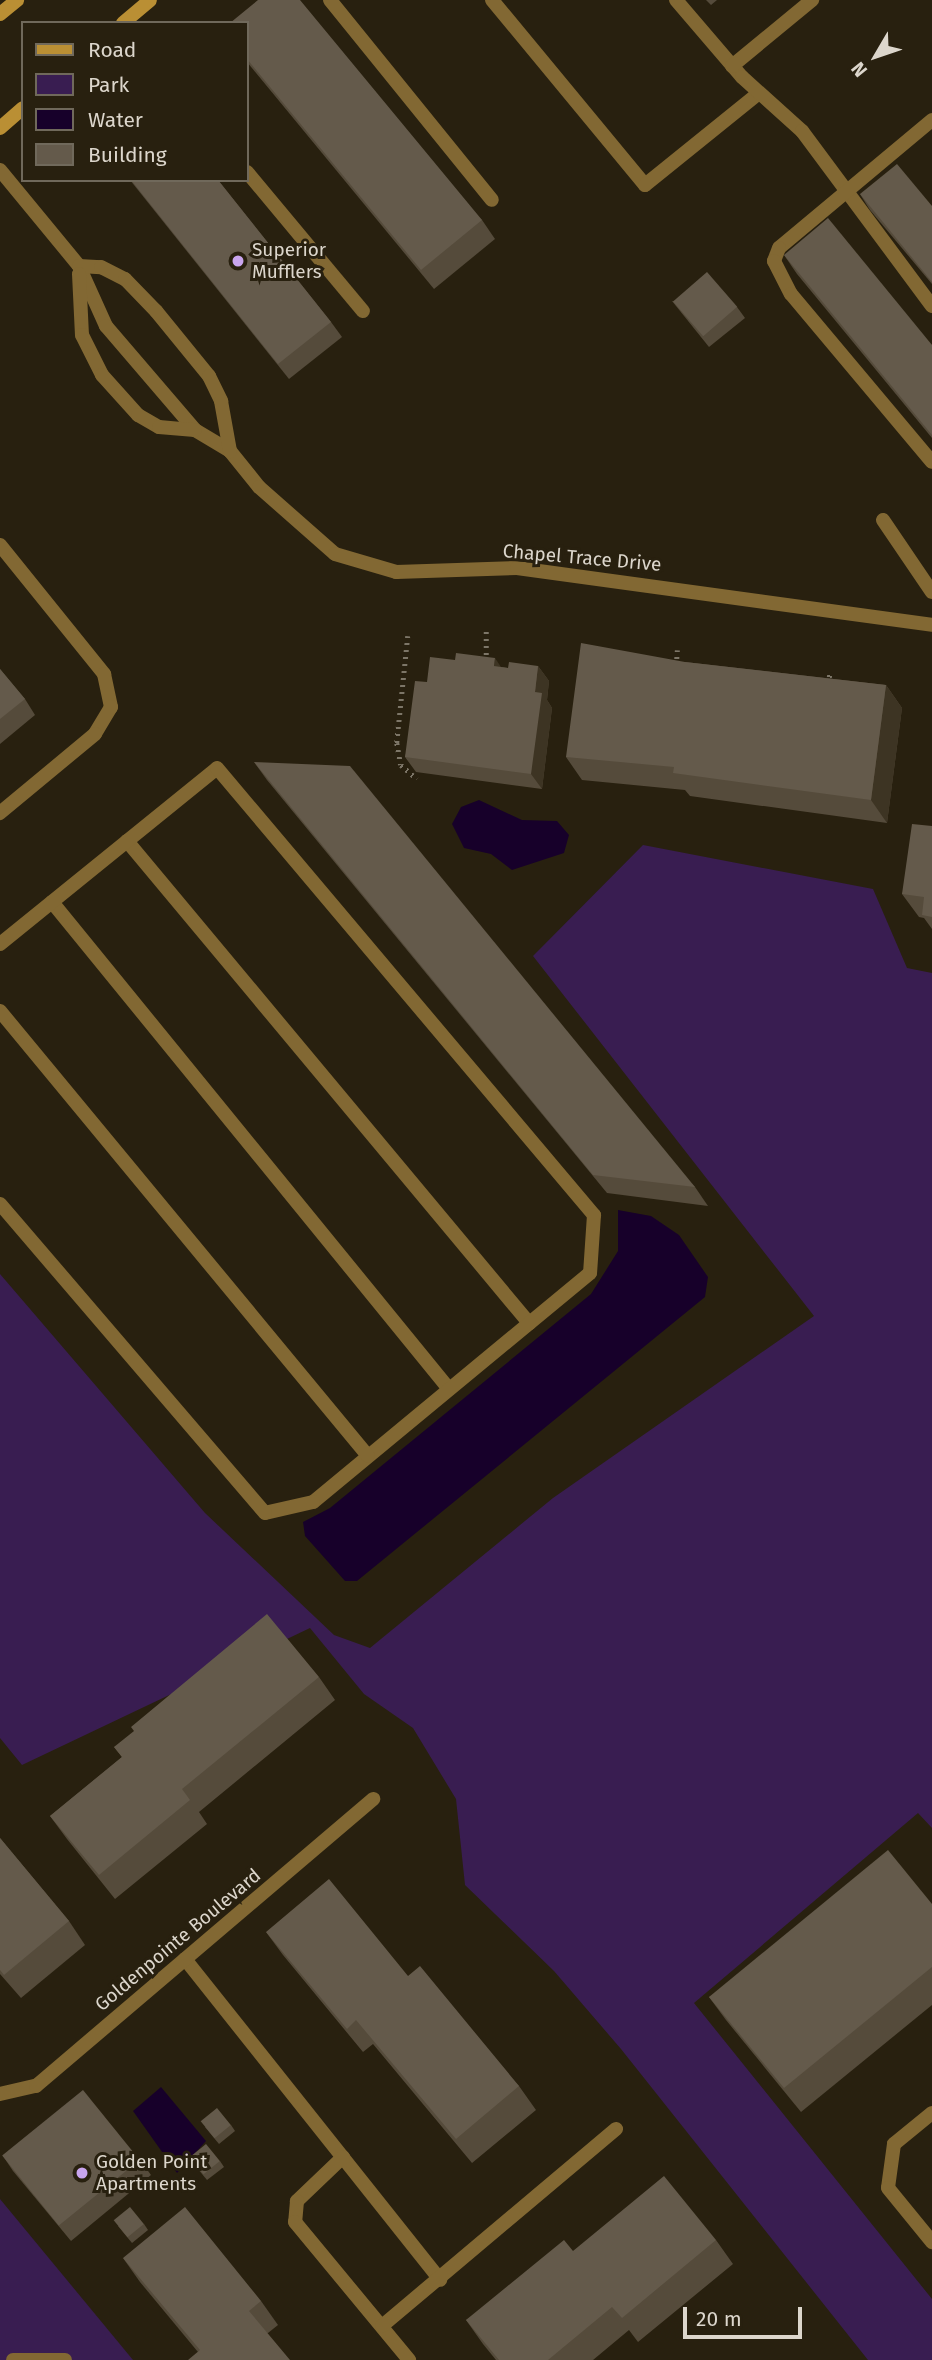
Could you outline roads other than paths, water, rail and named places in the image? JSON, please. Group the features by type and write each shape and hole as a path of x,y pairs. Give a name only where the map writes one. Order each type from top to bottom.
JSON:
{"main road":[{"path":"0,14 17,0"},
{"path":"124,21 150,0"},
{"path":"0,128 21,110"}],"lane":[{"path":"330,0 492,200"},
{"path":"492,0 645,185 759,93"},
{"path":"676,0 732,66 802,131 932,306"},
{"path":"732,66 812,0"},
{"path":"932,120 779,248 774,261 791,294 932,462"},
{"name":"Chapel Trace Drive","path":"0,170 79,266 106,326 195,430 230,450 259,486 335,554 396,572 517,568 932,625"},
{"path":"248,173 363,311"},
{"name":"Chapel Trace Drive","path":"79,266 82,335 102,375 138,415 159,428 195,430"},
{"name":"Chapel Trace Drive","path":"79,266 101,267 125,279 156,311 209,376 230,450"},
{"path":"883,520 932,592"},
{"path":"0,545 104,674 111,707 95,734 0,813"},
{"path":"0,944 217,768 594,1215 590,1273 313,1502 265,1513 0,1204"},
{"path":"127,841 529,1323"},
{"path":"52,902 449,1389"},
{"path":"0,1011 368,1456"},
{"name":"Goldenpointe Boulevard","path":"0,2094 36,2086 373,1799"},
{"path":"186,1959 440,2280"},
{"path":"932,2113 894,2144 888,2188 932,2242"},
{"path":"382,2326 617,2129"},
{"path":"343,2158 297,2201 295,2222 409,2360"},
{"path":"13,2360 65,2360"}],"water":[{"path":"479,800 522,820 557,821 569,835 564,853 512,870 491,854 464,848 452,824 461,807"},
{"path":"618,1210 651,1216 679,1235 708,1277 705,1297 357,1581 345,1581 305,1536 303,1522 330,1508 591,1294 618,1251"},
{"path":"161,2087 206,2141 177,2173 133,2111"}],"place":[{"name":"Superior Mufflers","path":"238,261"},
{"name":"Golden Point Apartments","path":"82,2173"}]}
